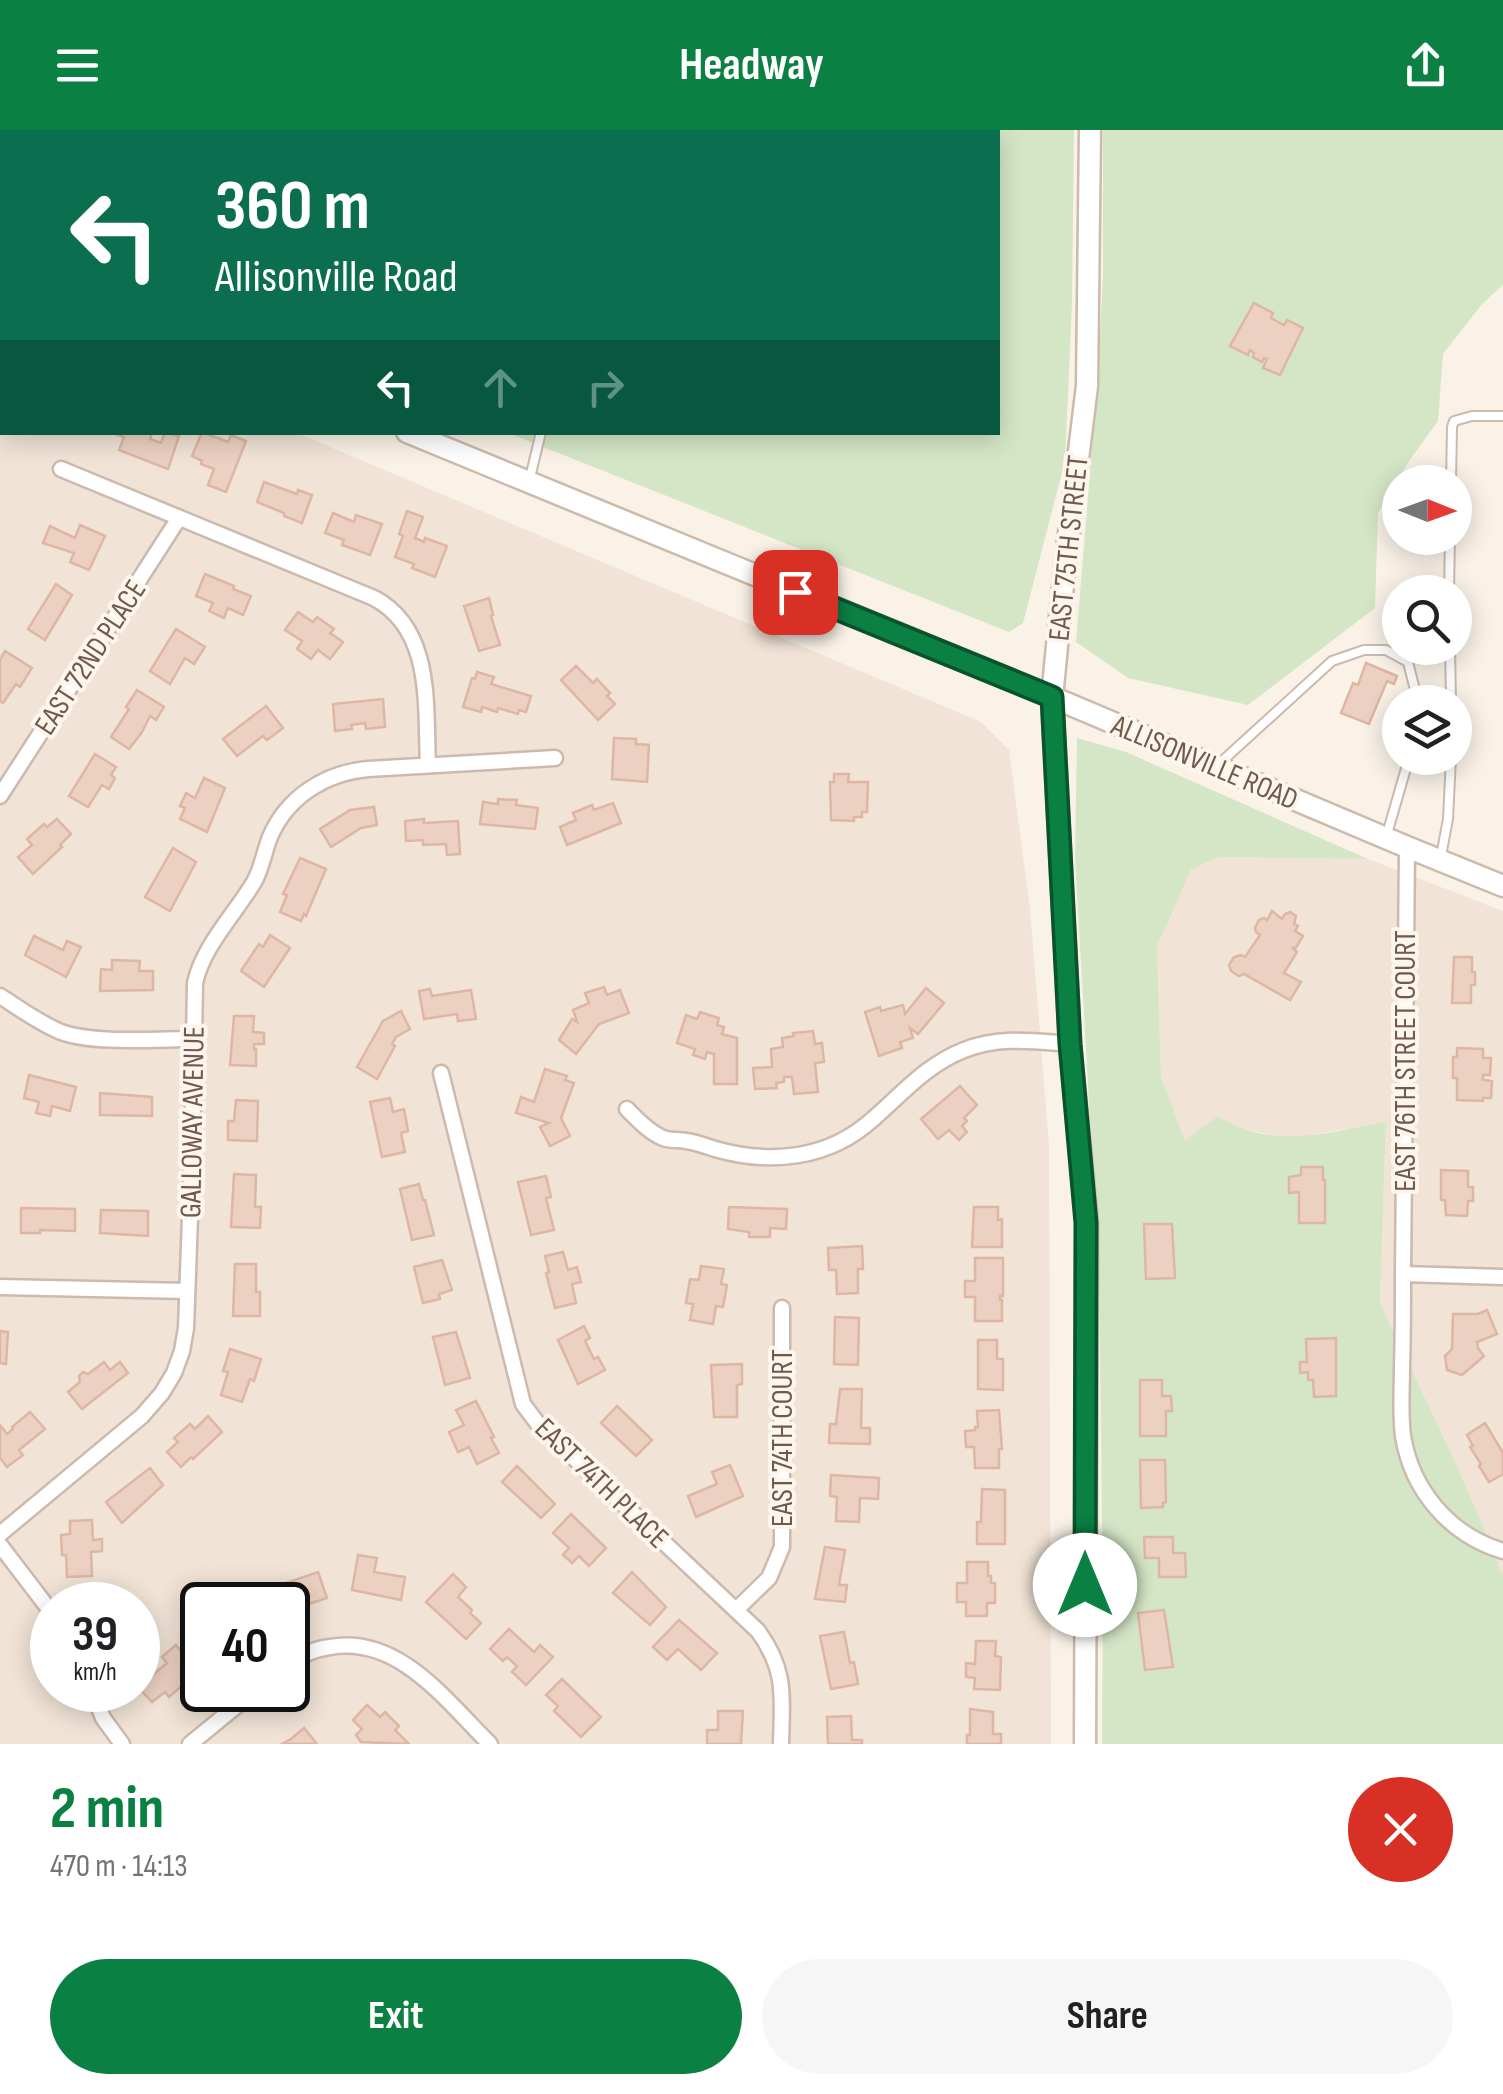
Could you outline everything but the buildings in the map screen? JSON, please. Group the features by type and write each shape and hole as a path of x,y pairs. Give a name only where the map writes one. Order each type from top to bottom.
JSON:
{"street":[{"name":"EAST 75TH STREET","path":"1084,1744 1086,1212 1070,1044 1052,697 1087,386 1090,130"},
{"name":"ALLISONVILLE ROAD","path":"414,435 1503,886"},
{"path":"61,469 374,598 393,611 412,635 420,656 428,766"},
{"name":"EAST 72ND PLACE","path":"0,796 179,518"},
{"name":"GALLOWAY AVENUE","path":"0,1534 142,1416 174,1373 186,1328 195,983 203,960 253,884 272,833 288,808 317,784 346,772 555,758"},
{"name":"EAST 76TH STREET COURT","path":"1406,847 1402,1421 1410,1465 1441,1514 1475,1540 1503,1552"},
{"path":"0,996 42,1023 72,1035 193,1039"},
{"path":"628,1110 666,1140 686,1140 735,1155 789,1157 831,1147 858,1132 927,1070 970,1048 1012,1040 1070,1044"},
{"name":"EAST 74TH PLACE","path":"441,1073 522,1404 538,1424 758,1631 775,1658 782,1688 781,1744"},
{"path":"1403,1274 1503,1276"},
{"path":"0,1287 187,1291"},
{"name":"EAST 74TH COURT","path":"736,1610 769,1578 782,1547 782,1308"},
{"path":"0,1545 30,1584"},
{"path":"310,1652 360,1646 389,1654 420,1676 490,1744"},
{"path":"101,1712 122,1744"},
{"path":"190,1744 229,1712"}],"lane":[{"path":"1451,465 1454,421 1472,416 1503,416"},
{"path":"528,482 541,435"},
{"path":"1216,767 1332,661 1364,650 1386,650 1408,662 1414,685"},
{"path":"1386,838 1404,775"},
{"path":"1440,861 1448,819 1450,775"}],"shaded area":[{"path":"0,435 302,435 981,722 1009,750 1030,909 1049,1146 1051,1744 0,1744"},
{"path":"1219,857 1368,859 1503,911 1503,1573 1380,1303 1386,1123 1288,1138 1237,1128 1184,1141 1161,1077 1157,947 1191,870"}],"green space":[{"path":"1000,130 1074,130 1065,461 1023,623 1009,632 513,435 1000,435"},
{"path":"1103,130 1503,130 1503,285 1483,303 1443,354 1438,421 1407,465 1382,465 1375,608 1248,705 1128,678 1076,642 1103,277"},
{"path":"1077,738 1126,752 1368,859 1219,857 1191,870 1157,947 1161,1077 1185,1141 1218,1116 1238,1127 1279,1136 1321,1134 1386,1122 1380,1303 1503,1573 1503,1744 1102,1744 1099,1276 1075,859"}],"route":[{"path":"795,592 1052,697 1070,1044 1086,1223 1085,1585"}]}
